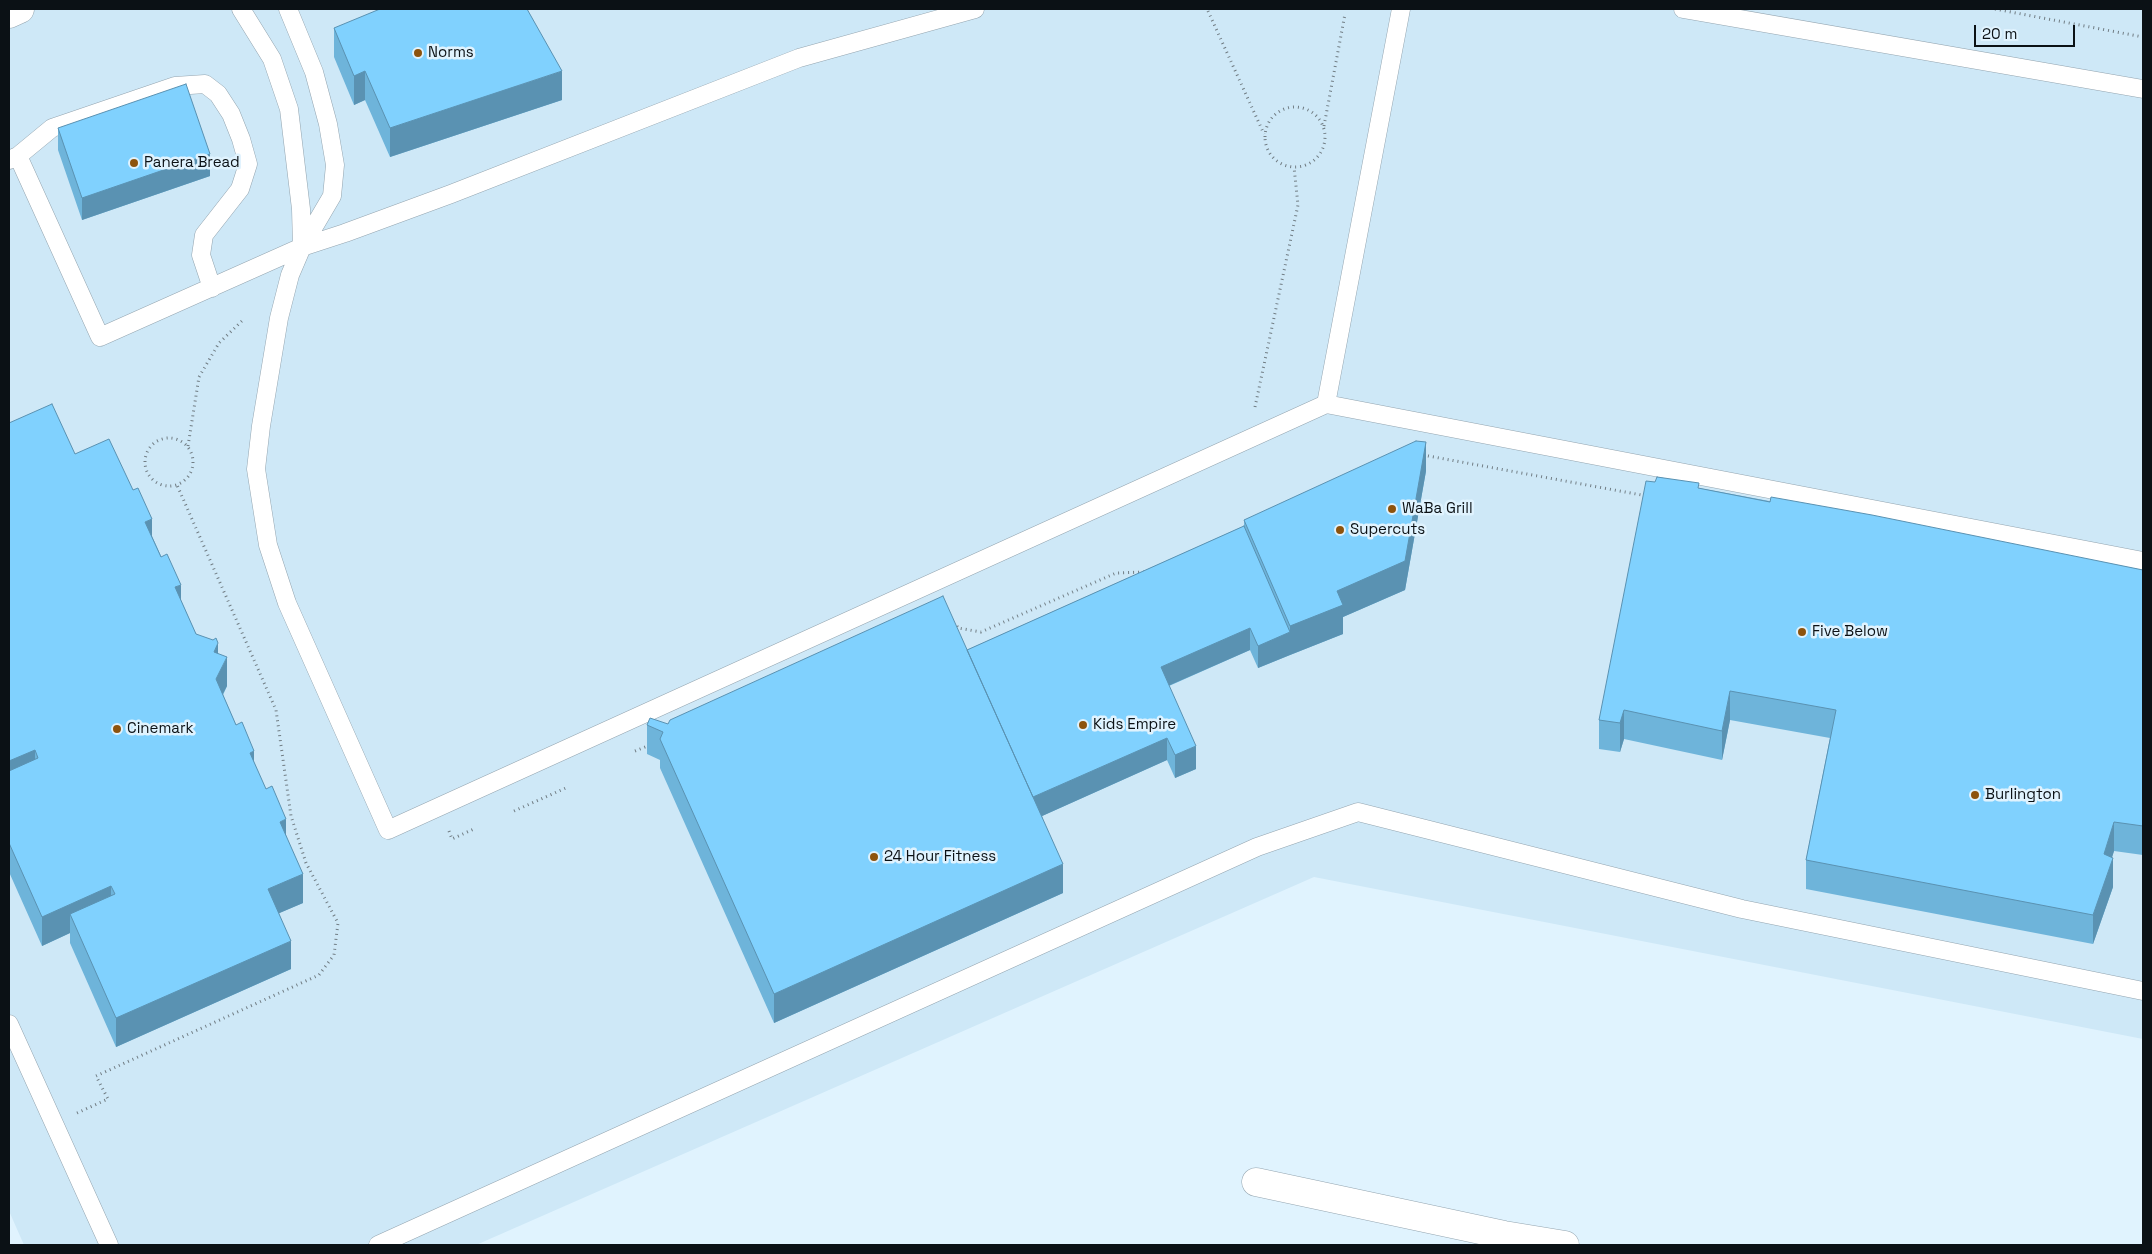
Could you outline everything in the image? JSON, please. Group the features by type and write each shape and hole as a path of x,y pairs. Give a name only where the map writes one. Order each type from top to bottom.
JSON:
{"street":[{"path":"9,14 20,9"},
{"path":"1256,1182 1503,1240 1565,1245"}],"lane":[{"path":"241,9 272,59 289,109 301,209 302,246"},
{"path":"288,9 314,72 328,124 336,165 332,196 302,246 290,274 279,318 261,426 256,469 268,545 287,602 388,830 1326,404 2143,561"},
{"path":"212,288 201,255 204,235 240,189 248,164 231,114 218,94 205,84 175,86 52,128 14,158 100,337 212,288 302,246 345,233 451,194 799,58 975,9"},
{"path":"1326,404 1401,9"},
{"path":"1683,9 2143,89"},
{"path":"378,1245 1248,851 1358,812 1742,910 2143,990"},
{"path":"9,1024 55,1122 109,1245"}],"path":[{"path":"1995,9 2143,37"},
{"path":"1208,11 1264,135 1265,145 1273,158 1285,166 1294,167 1304,166 1320,155 1324,146 1324,126 1345,14"},
{"path":"1264,135 1272,117 1290,107 1301,107 1311,111 1324,126"},
{"path":"1259,415 1255,406 1298,205 1294,167"},
{"path":"188,446 199,377 219,343 244,318"},
{"path":"165,438 181,441 188,446 192,453 192,468 184,482 169,487 154,482 145,470 146,454 150,446 165,438"},
{"path":"1416,458 1425,454 1656,497"},
{"path":"55,1122 108,1100 96,1076 319,975 334,955 338,923 306,863 291,816 276,710 177,485"},
{"path":"954,621 958,628 981,632 1116,573 1152,572"},
{"path":"635,751 652,744"},
{"path":"514,811 568,787"},
{"path":"447,828 452,839 476,828"}],"shaded area":[{"path":"9,9 2143,9 2143,1039 1314,877 476,1245 24,1245 9,1211"}],"building":[{"path":"380,9 527,9 562,71 390,128 365,71 354,76 334,28"},
{"name":"Panera Bread","path":"186,84 210,154 82,198 58,128"},
{"name":"Cinemark","path":"52,404 75,454 109,439 133,490 138,488 152,519 145,522 161,557 167,554 181,585 175,587 196,634 213,640 216,638 218,643 214,652 227,657 216,679 236,725 242,722 254,751 250,753 266,789 272,786 286,819 280,822 303,874 268,889 291,941 116,1018 70,914 115,894 111,886 42,917 9,843 9,771 38,758 35,750 9,761 9,423"},
{"path":"1416,441 1426,442 1405,561 1337,591 1343,605 1290,626 1244,520"},
{"name":"Burlington","path":"1657,477 1699,483 1698,488 1770,502 1771,497 1872,515 2143,570 2143,826 2114,822 2104,854 2113,858 2093,915 1806,860 1836,710 1730,691 1722,731 1624,710 1620,723 1599,720 1646,481 1655,482"},
{"path":"1244,526 1290,632 1258,646 1250,628 1161,667 1196,746 1175,755 1167,738 1033,797 967,650"},
{"name":"24 Hour Fitness","path":"943,596 1063,864 774,994 660,739 663,732 647,725 650,718 668,724 670,720"}],"place":[{"name":"Norms","path":"418,53"},
{"name":"Panera Bread","path":"134,163"},
{"name":"WaBa Grill","path":"1392,509"},
{"name":"Supercuts","path":"1340,530"},
{"name":"Five Below","path":"1802,632"},
{"name":"Kids Empire","path":"1083,725"},
{"name":"Cinemark","path":"117,729"},
{"name":"Burlington","path":"1975,795"},
{"name":"24 Hour Fitness","path":"874,857"}]}
